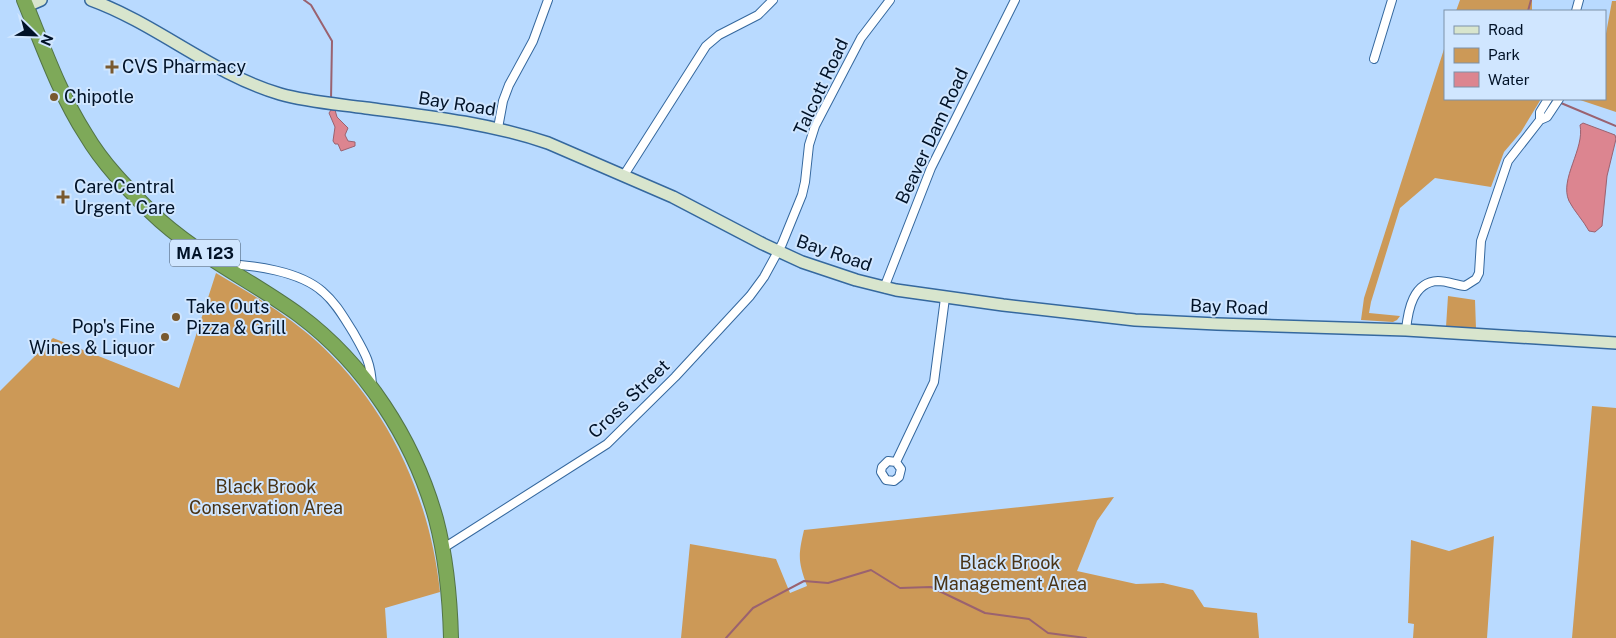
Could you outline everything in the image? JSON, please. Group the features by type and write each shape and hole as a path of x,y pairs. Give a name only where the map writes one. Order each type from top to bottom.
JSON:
{"highway":[{"name":"MA 123","path":"25,3 55,77 80,125 118,178 158,219 220,263 275,298 311,325 345,357 372,390 399,431 418,469 434,512 448,584 451,638"}],"main road":[{"path":"25,3 40,0"},
{"name":"Bay Road","path":"91,0 138,20 233,75 273,92 308,100 498,128 548,143 697,208 778,252 812,266 884,288 945,298 1135,320 1406,330 1616,343"}],"street":[{"path":"498,128 503,101 509,85 533,41 548,0"},
{"path":"624,175 706,46 719,35 758,15 772,0"},
{"name":"Talcott Road","path":"778,252 804,188 809,145 815,126 861,38 890,0"},
{"name":"Beaver Dam Road","path":"884,288 931,168 1015,0"},
{"path":"1374,59 1392,0"},
{"path":"1406,330 1411,303 1418,290 1425,285 1437,281 1466,286 1476,279 1481,267 1481,241 1504,169 1512,153 1540,120 1547,117 1558,100"},
{"path":"1540,120 1540,112 1546,102"},
{"name":"Cross Street","path":"442,549 612,440 746,300 764,277 778,252"},
{"path":"220,263 256,266 292,275 322,290 333,301 363,348 371,367 372,390"},
{"path":"896,462 934,382 945,298"}],"green space":[{"path":"1460,0 1532,0 1532,10 1456,10"},
{"path":"1612,1 1616,1 1616,112 1580,100 1606,100 1606,34"},
{"path":"1444,49 1444,100 1540,100 1521,132 1504,152 1491,187 1435,178 1400,208 1369,313 1400,316 1397,320 1393,322 1361,320 1364,298"},
{"name":"Black Brook Conservation Area","path":"216,273 303,330 340,365 363,392 401,454 415,487 435,556 440,592 385,608 387,638 0,638 0,391 53,338 179,388"},
{"path":"1448,296 1475,300 1476,329 1446,327"},
{"path":"1592,406 1616,408 1616,638 1572,638"},
{"name":"Black Brook Management Area","path":"1114,497 1097,521 1077,571 1136,584 1163,583 1193,590 1204,607 1257,613 1259,638 681,638 690,544 776,559 790,593 807,586 800,558 804,530"},
{"path":"1494,536 1487,638 1413,638 1414,624 1408,623 1411,540 1449,551"}],"water":[{"path":"331,110 335,110 337,117 348,128 345,135 348,141 355,142 355,146 341,151 338,144 335,144 333,141 335,127 329,113"},
{"path":"1583,123 1615,135 1616,139 1607,176 1602,226 1595,232 1589,231 1571,205 1567,192 1569,174 1581,134 1580,125"}],"waterway":[{"path":"304,0 311,5 332,41 331,100"},
{"path":"1528,10 1531,0"},
{"path":"1561,103 1616,126"},
{"path":"726,638 753,608 804,581 828,583 871,570 900,588 931,587 985,613 1029,619 1048,633 1086,638"}],"place":[{"name":"CVS Pharmacy","path":"112,67"},
{"name":"Chipotle","path":"54,97"},
{"name":"CareCentral Urgent Care","path":"63,197"},
{"name":"Take Outs Pizza & Grill","path":"176,317"},
{"name":"Pop's Fine Wines & Liquor","path":"165,337"}]}
